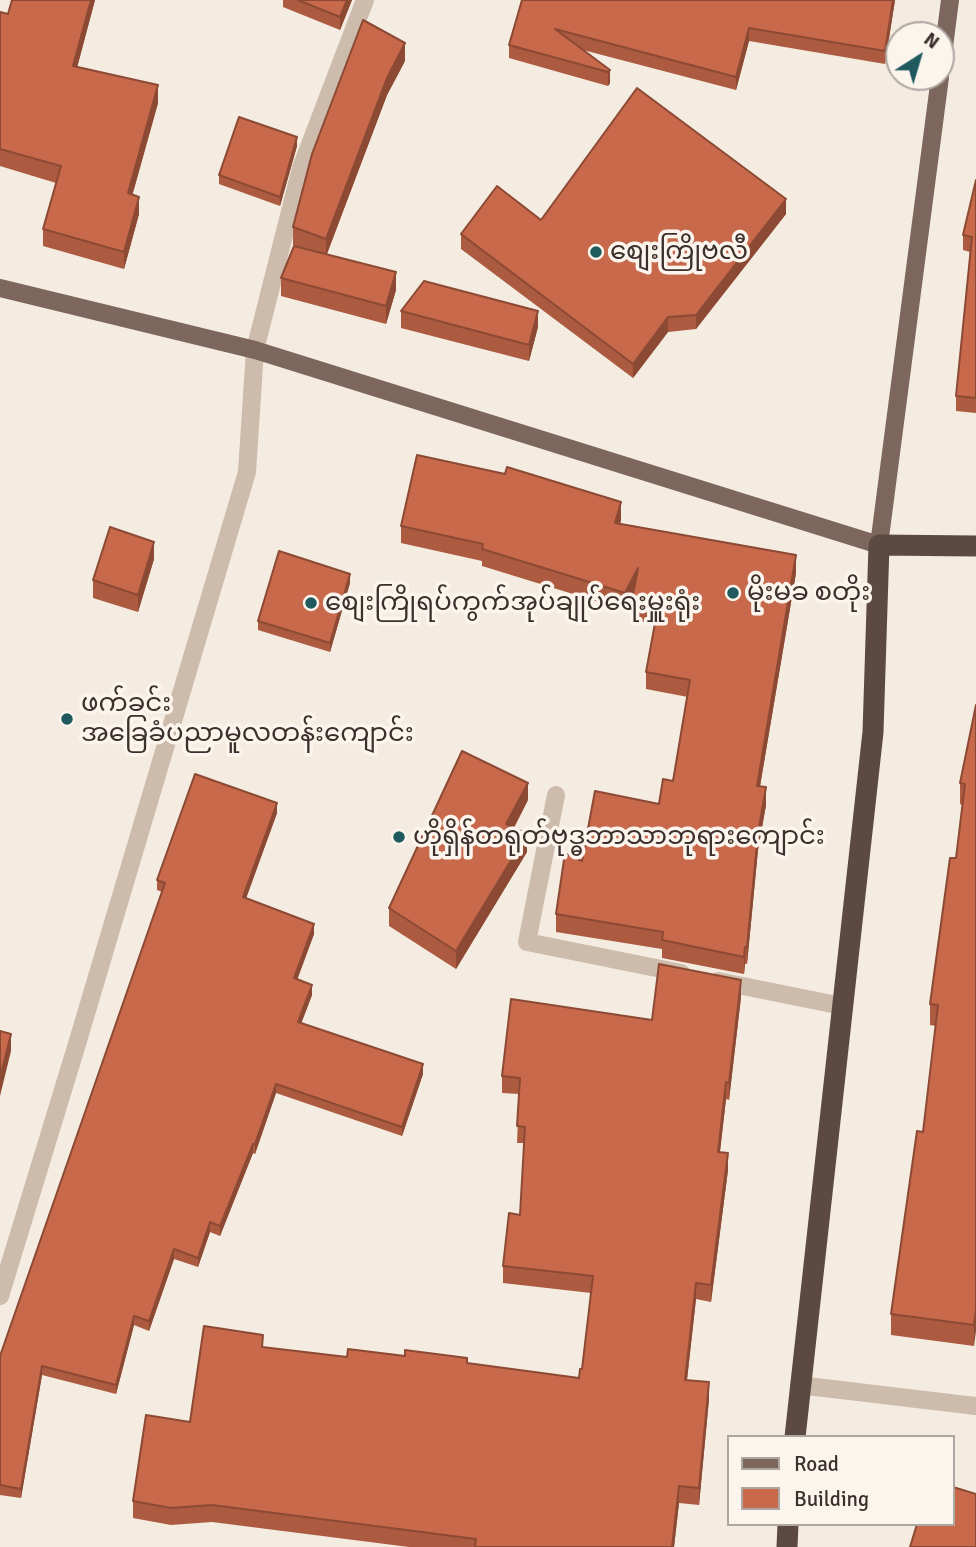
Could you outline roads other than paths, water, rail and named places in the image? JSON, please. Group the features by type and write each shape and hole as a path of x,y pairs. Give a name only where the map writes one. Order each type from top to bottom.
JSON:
{"highway":[{"path":"795,1435 873,732 879,545 976,546"},
{"path":"787,1547 788,1526"}],"main road":[{"path":"947,21 950,0"},
{"path":"0,288 254,350 879,545 938,91"}],"street":[{"path":"0,1296 247,472 254,350 301,168 365,0"},
{"path":"556,794 527,942 842,1006"},
{"path":"799,1385 976,1406"}],"place":[{"name":"စျေးကြိုဗလီ","path":"596,252"},
{"name":"မိုးမခ စတိုး","path":"733,593"},
{"name":"စျေးကြိုရပ်ကွက်အုပ်ချုပ်ရေးမှူးရုံး","path":"311,603"},
{"name":"ဖက်ခင်း အခြေခံပညာမူလတန်းကျောင်း","path":"67,719"},
{"name":"ဟိုရှိန်တရုတ်ဗုဒ္ဓဘာသာဘုရားကျောင်း","path":"399,837"}]}
